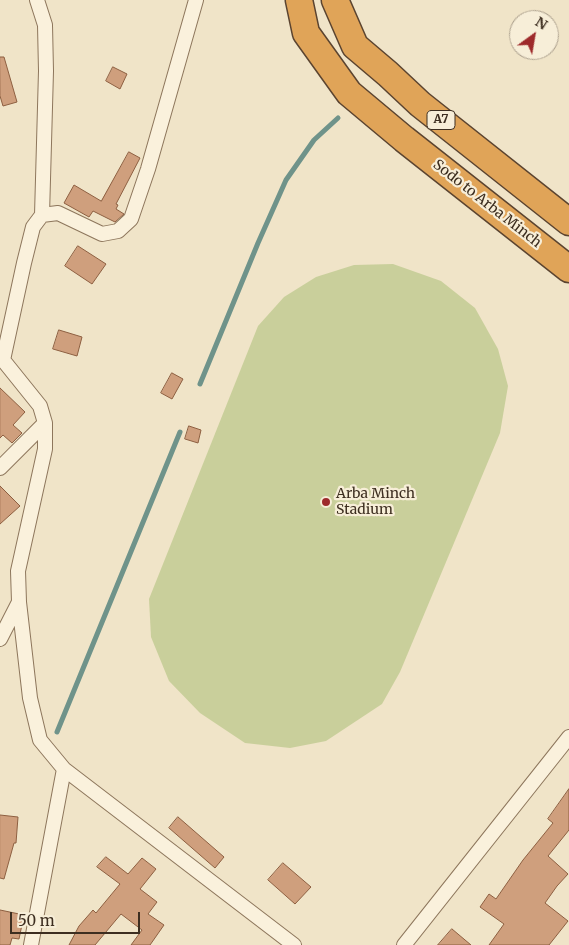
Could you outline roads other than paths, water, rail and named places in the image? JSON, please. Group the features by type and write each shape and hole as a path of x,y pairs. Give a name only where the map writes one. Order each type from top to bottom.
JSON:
{"highway":[{"name":"Sodo to Arba Minch","path":"299,0 306,33 349,93 404,139 569,269"},
{"name":"A7","path":"335,0 355,46 420,104 569,222"}],"street":[{"path":"37,0 45,25 46,72 42,216 34,228 24,262 4,339 2,358 40,406 45,422 45,449 18,571 19,602 30,698 40,740 64,769 294,945"},
{"path":"42,216 58,213 102,234 118,231 131,219 148,169 196,0"},
{"path":"0,468 45,422"},
{"path":"0,639 19,602"},
{"path":"404,945 569,737"},
{"path":"31,945 64,769"}],"waterway":[{"path":"200,384 286,180 314,140 338,118"},
{"path":"57,732 180,432"}],"place":[{"name":"Arba Minch Stadium","path":"326,502"}]}
